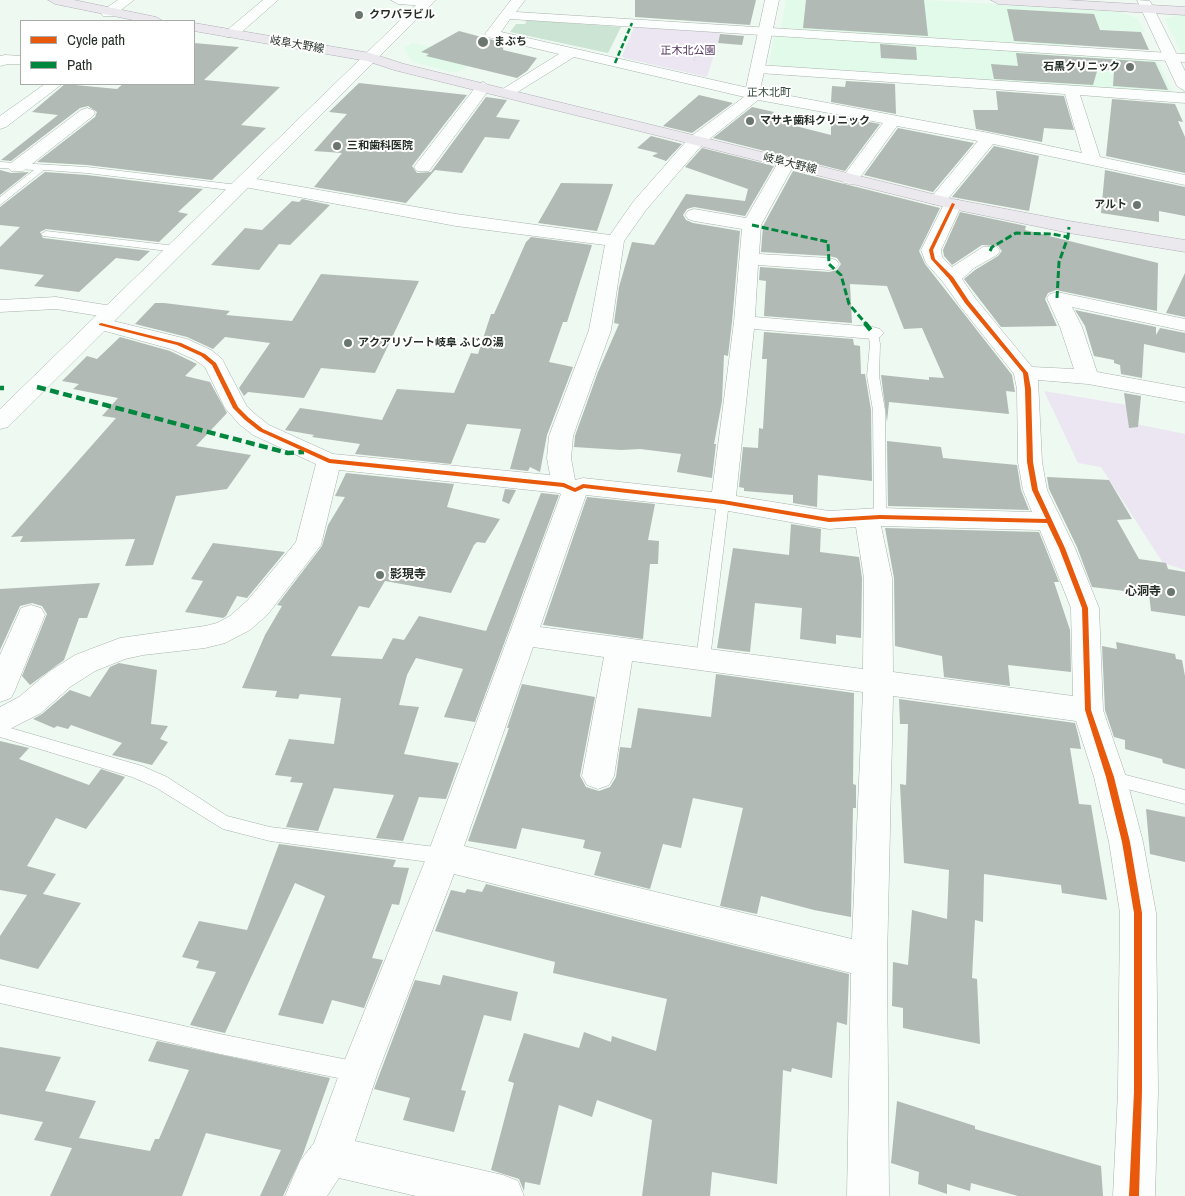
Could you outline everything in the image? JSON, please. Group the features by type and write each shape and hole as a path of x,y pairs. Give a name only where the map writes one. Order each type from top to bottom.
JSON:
{"main road":[{"path":"998,0 1145,5 1185,4"},
{"path":"1118,0 1185,11"},
{"path":"49,1 150,20"},
{"path":"49,1 124,20"},
{"name":"岐阜大野線","path":"195,27 399,66 945,202 1069,227 1185,246"},
{"name":"岐阜大野線","path":"195,33 367,59"}],"street":[{"path":"108,13 127,0"},
{"path":"231,34 271,0"},
{"path":"398,0 428,1"},
{"path":"518,0 492,34 753,94 989,138 1185,180"},
{"path":"306,1196 315,1176 330,1155 359,1072 444,856 522,635 570,488 559,458 560,436 600,330 615,241 639,206 696,141 750,100 759,68 772,0"},
{"path":"0,422 428,1"},
{"path":"1145,5 1178,58 1185,86"},
{"path":"506,15 1178,58"},
{"path":"506,92 570,53"},
{"path":"0,62 5,59 20,60"},
{"path":"759,68 1185,98"},
{"path":"0,124 53,85"},
{"path":"423,167 483,87"},
{"path":"1070,90 1093,160"},
{"path":"0,104 23,107"},
{"path":"17,166 87,113"},
{"path":"850,179 893,120"},
{"path":"989,138 945,202 932,250 933,259 951,278 967,302 1025,373 1028,389 1030,462 1035,490 1062,548 1085,608 1088,710 1110,777 1126,842 1138,913 1138,1092 1134,1196"},
{"path":"723,502 744,322 752,225 786,163"},
{"path":"242,185 456,220 615,241"},
{"path":"694,214 752,225"},
{"path":"951,278 967,264 990,251"},
{"path":"750,258 829,264"},
{"path":"1088,377 1071,327 1057,298 1185,325"},
{"path":"0,306 56,303 106,318 179,344 203,355 214,364 236,408 247,419 261,430 329,461 570,488 583,486 723,502 828,520 874,518 1049,522"},
{"path":"744,322 873,332"},
{"path":"1025,373 1088,377 1185,395"},
{"path":"0,722 30,705 60,679 86,663 120,649 143,644 205,637 225,632 240,623 258,607 308,546 329,461"},
{"path":"868,1196 869,960 878,683 878,578 874,518"},
{"path":"0,690 31,615"},
{"path":"522,635 1088,710"},
{"path":"598,776 620,648"},
{"path":"444,856 869,960"},
{"path":"330,1155 503,1196"}],"lane":[{"path":"0,166 88,170 242,185"},
{"path":"0,202 42,167"},
{"path":"46,234 176,249"},
{"path":"873,332 875,344 873,376 879,410 874,518"},
{"path":"703,659 723,502"},
{"path":"0,731 136,771 161,782 223,822 270,834 444,856"},
{"path":"1110,777 1185,797"},
{"path":"0,994 220,1044 359,1072"}],"path":[{"path":"693,62 702,36"}],"shaded area":[{"path":"786,0 925,0 1121,12 1137,18 1145,32 1056,27 1065,46 783,28 781,27"},
{"path":"1177,15 1185,15 1185,54 1182,54 1165,19"},
{"path":"527,20 621,27 608,53 510,32 516,24 525,24"},
{"path":"774,36 1147,58 1158,61 1173,93 774,67 769,65"},
{"path":"412,43 484,57 456,73 413,62 404,48"}],"green space":[{"name":"正木北公園","path":"635,25 721,31 707,77 624,58 622,56"},
{"path":"1044,391 1127,405 1131,423 1185,434 1185,570 1163,563 1101,467 1078,463"}],"building":[{"path":"635,0 756,0 750,25 635,17"},
{"path":"806,0 924,0 928,36 803,28"},
{"path":"1007,9 1094,14 1100,30 1141,32 1149,50 1014,41"},
{"path":"459,31 504,43 503,50 537,58 527,71 517,78 426,56 429,54 421,52"},
{"path":"720,34 744,36 742,45 718,43"},
{"path":"195,43 239,47 204,80 280,87 241,125 266,128 212,180 87,165 37,162 95,117 97,112 88,106 80,108 11,161 1,160 58,115 32,112 64,85 117,89 122,85 195,85"},
{"path":"880,44 916,47 917,60 881,58"},
{"path":"1016,53 1155,62 1168,90 1113,86 1114,71 1098,68 1093,85 994,79 991,64 1018,66"},
{"path":"846,81 895,84 896,114 831,102 832,86 845,87"},
{"path":"359,83 467,95 412,166 417,173 431,172 486,97 507,100 496,117 520,120 509,139 485,137 462,173 435,170 406,203 314,187 342,153 314,151 347,114 329,112"},
{"path":"996,91 1064,96 1074,130 1044,128 1042,142 976,129 973,110 998,110"},
{"path":"699,95 733,103 692,133 663,126"},
{"path":"1112,99 1175,104 1183,122 1178,121 1185,137 1185,173 1106,156"},
{"path":"752,107 774,112 768,119 831,135 831,115 880,124 845,171 713,138"},
{"path":"898,128 974,143 933,192 864,175"},
{"path":"651,136 682,144 666,161 652,156 658,153 637,148"},
{"path":"994,146 1039,156 1029,211 952,197"},
{"path":"702,148 774,166 745,216 694,207 687,209 683,215 686,220 693,223 740,231 732,322 728,356 724,355 722,401 714,444 716,444 712,478 677,472 681,454 640,449 621,450 574,447 575,436 598,372 619,324 614,323 619,287 632,242 654,245 686,194 745,201 748,189 685,167"},
{"path":"0,170 11,173 29,172 0,195"},
{"name":"アルト","path":"1105,170 1185,187 1185,216 1159,211 1159,222 1101,213"},
{"path":"793,171 940,208 919,251 925,264 1012,375 1015,392 1006,391 1009,414 889,402 887,422 881,375 929,380 929,377 944,378 922,328 904,329 887,286 850,284 852,323 764,316 766,281 759,280 760,267 829,272 837,270 841,264 837,258 829,256 761,252 763,226"},
{"path":"45,172 87,175 203,189 178,212 188,214 159,242 46,229 40,232 43,238 150,251 139,261 116,258 79,292 34,286 44,275 0,269 0,247 20,227 0,225 0,207"},
{"path":"561,183 613,184 597,231 538,223"},
{"path":"302,199 330,205 290,245 279,244 259,270 211,265 245,228 262,230 292,201 299,202"},
{"path":"960,212 1026,226 1025,230 1158,263 1157,311 1056,290 1048,293 1045,299 1057,326 1001,327 964,279 998,256 1002,251 998,246 982,245 952,265 944,256 943,250"},
{"path":"531,237 592,245 567,322 563,322 549,362 573,367 547,435 540,472 530,467 528,471 510,469 521,429 467,424 451,464 355,454 360,444 312,437 314,435 285,430 300,408 382,420 397,389 454,393 471,353 478,354 491,314 494,314 526,242"},
{"path":"1185,273 1185,317 1166,313"},
{"path":"321,274 419,281 375,373 321,368 304,398 248,392 244,396 239,388 270,343 225,337 213,349 187,337 135,324 155,303 230,311 226,315 292,321"},
{"path":"1075,310 1156,327 1156,335 1160,328 1185,333 1185,353 1144,344 1142,378 1121,374 1120,365 1114,363 1114,360 1094,356 1085,326"},
{"path":"764,332 853,339 854,345 860,346 861,374 865,374 871,410 872,481 818,475 817,507 793,503 793,495 744,491 744,488 739,487 743,447 758,448 759,428 763,429 767,359 762,359"},
{"path":"120,337 170,351 197,364 185,376 210,382 227,413 196,446 251,455 227,489 176,496 153,565 125,566 135,539 20,542 23,536 11,537 116,418 102,416 118,398 73,389 79,384 62,381 87,356 97,359"},
{"path":"1124,393 1141,396 1138,427 1129,428"},
{"path":"887,441 941,447 943,458 1017,465 1021,490 1029,510 888,506"},
{"path":"346,473 454,484 447,507 500,519 485,543 477,542 474,545 451,593 385,581 369,608 359,606 331,656 382,659 393,638 404,640 419,616 486,631 541,493 559,495 475,722 444,717 463,669 416,658 407,675 399,705 419,707 404,754 459,763 446,799 419,797 403,841 376,838 394,795 334,788 318,831 286,827 303,783 290,782 292,777 275,775 289,739 334,744 341,698 300,694 298,699 275,697 277,691 242,688 265,635 282,606 277,605 322,546 328,525 345,497 335,496"},
{"path":"1047,477 1109,480 1132,519 1117,520 1139,559 1166,563 1168,569 1185,572 1185,616 1151,611 1149,594 1092,587 1077,547 1049,489"},
{"path":"505,489 516,490 509,504 502,501"},
{"path":"587,497 655,504 648,540 659,541 658,564 650,564 643,639 543,625"},
{"path":"791,524 821,529 820,552 859,557 862,578 861,638 836,635 836,644 800,639 802,608 755,603 750,652 717,648 733,548 789,555"},
{"path":"885,528 1039,532 1059,582 1054,582 1070,630 1071,672 1008,665 1010,686 944,677 942,656 895,646 894,578"},
{"path":"213,543 285,552 247,598 237,596 223,618 185,612 203,581 191,579"},
{"path":"100,583 87,618 79,618 64,660 30,685 22,676 47,614 42,606 32,603 20,606 0,650 0,589"},
{"path":"1116,642 1175,654 1176,659 1182,660 1185,676 1185,769 1163,763 1162,759 1125,749 1125,740 1114,737 1105,710 1102,646 1117,649"},
{"path":"119,663 157,670 151,724 168,726 160,739 168,742 152,765 112,755 122,743 71,725 68,729 57,726 54,728 33,719 42,714 70,690 90,697 110,667"},
{"path":"716,674 854,693 853,784 856,785 856,808 853,808 851,917 814,910 761,896 757,914 720,906 743,808 693,798 681,848 663,844 650,889 594,875 601,852 583,848 585,840 522,828 516,849 468,841 509,728 507,728 522,684 595,697 580,776 586,787 599,791 610,787 616,777 620,747 631,748 638,708 711,717"},
{"path":"899,699 1075,723 1079,738 1081,749 1070,748 1079,804 1091,805 1107,900 1062,893 1061,885 984,874 983,922 975,920 972,978 977,979 980,1044 903,1028 903,1008 892,1006 893,962 908,965 912,910 947,919 949,870 904,863 900,784 906,785 908,724 900,724"},
{"path":"0,741 29,748 19,759 89,785 101,769 125,777 86,829 56,818 27,866 56,874 43,894 81,903 38,969 0,959 0,936 27,895 0,890"},
{"path":"1146,809 1185,817 1185,862 1150,854"},
{"path":"279,844 396,860 393,867 409,868 399,905 392,904 372,958 383,960 364,1008 332,1000 323,1024 278,1015 325,896 295,883 225,1033 190,1025 216,972 196,968 199,961 182,957 199,921 247,930"},
{"path":"486,884 849,974 847,1025 837,1022 832,1078 792,1068 791,1072 783,1070 777,1184 712,1172 710,1196 642,1196 652,1120 597,1100 592,1117 559,1105 540,1185 525,1182 524,1191 519,1179 491,1170 514,1083 508,1081 524,1033 579,1048 584,1032 611,1042 612,1036 656,1051 667,999 553,973 555,962 435,931 451,890 465,893 467,889 482,892"},
{"path":"443,975 518,992 511,1021 484,1015 461,1090 466,1091 454,1132 403,1120 410,1098 374,1089 415,980 440,985"},
{"path":"157,1041 330,1078 303,1154 283,1196 260,1196 281,1150 206,1133 182,1196 50,1196 72,1148 34,1140 43,1122 0,1114 0,1047 61,1057 45,1091 96,1101 79,1138 150,1151 155,1139 159,1139 189,1070 148,1061"},
{"path":"897,1101 975,1126 975,1129 1101,1166 1103,1196 1018,1196 971,1183 970,1191 947,1184 947,1194 918,1184 919,1172 891,1163"}],"marked path":[{"path":"615,63 632,23"},
{"path":"752,225 828,242 829,264 841,275 849,304 873,333"},
{"path":"1057,298 1059,262 1068,237 1069,227"},
{"path":"990,251 992,247 1016,233 1052,234 1068,237"},
{"path":"37,387 288,453 304,452"}],"cycle path":[{"path":"953,204 931,250 933,259 951,278 967,302 1025,373 1028,389 1030,462 1035,490 1062,548 1085,608 1088,710 1110,777 1126,842 1138,913 1138,1092 1134,1196"},
{"path":"101,324 179,344 203,355 214,364 236,408 247,419 261,430 329,461 564,485 575,490 583,486 723,502 829,520 880,517 1049,521"}],"place":[{"name":"クワバラビル","path":"359,15"},
{"name":"まぶち","path":"483,42"},
{"name":"石黒クリニック","path":"1130,67"},
{"name":"マサキ歯科クリニック","path":"750,121"},
{"name":"三和歯科医院","path":"337,146"},
{"name":"アルト","path":"1137,205"},
{"name":"アクアリゾート岐阜 ふじの湯","path":"348,343"},
{"name":"影現寺","path":"380,575"},
{"name":"心洞寺","path":"1171,592"}],"district":[{"name":"正木北町","path":"769,93"}]}
